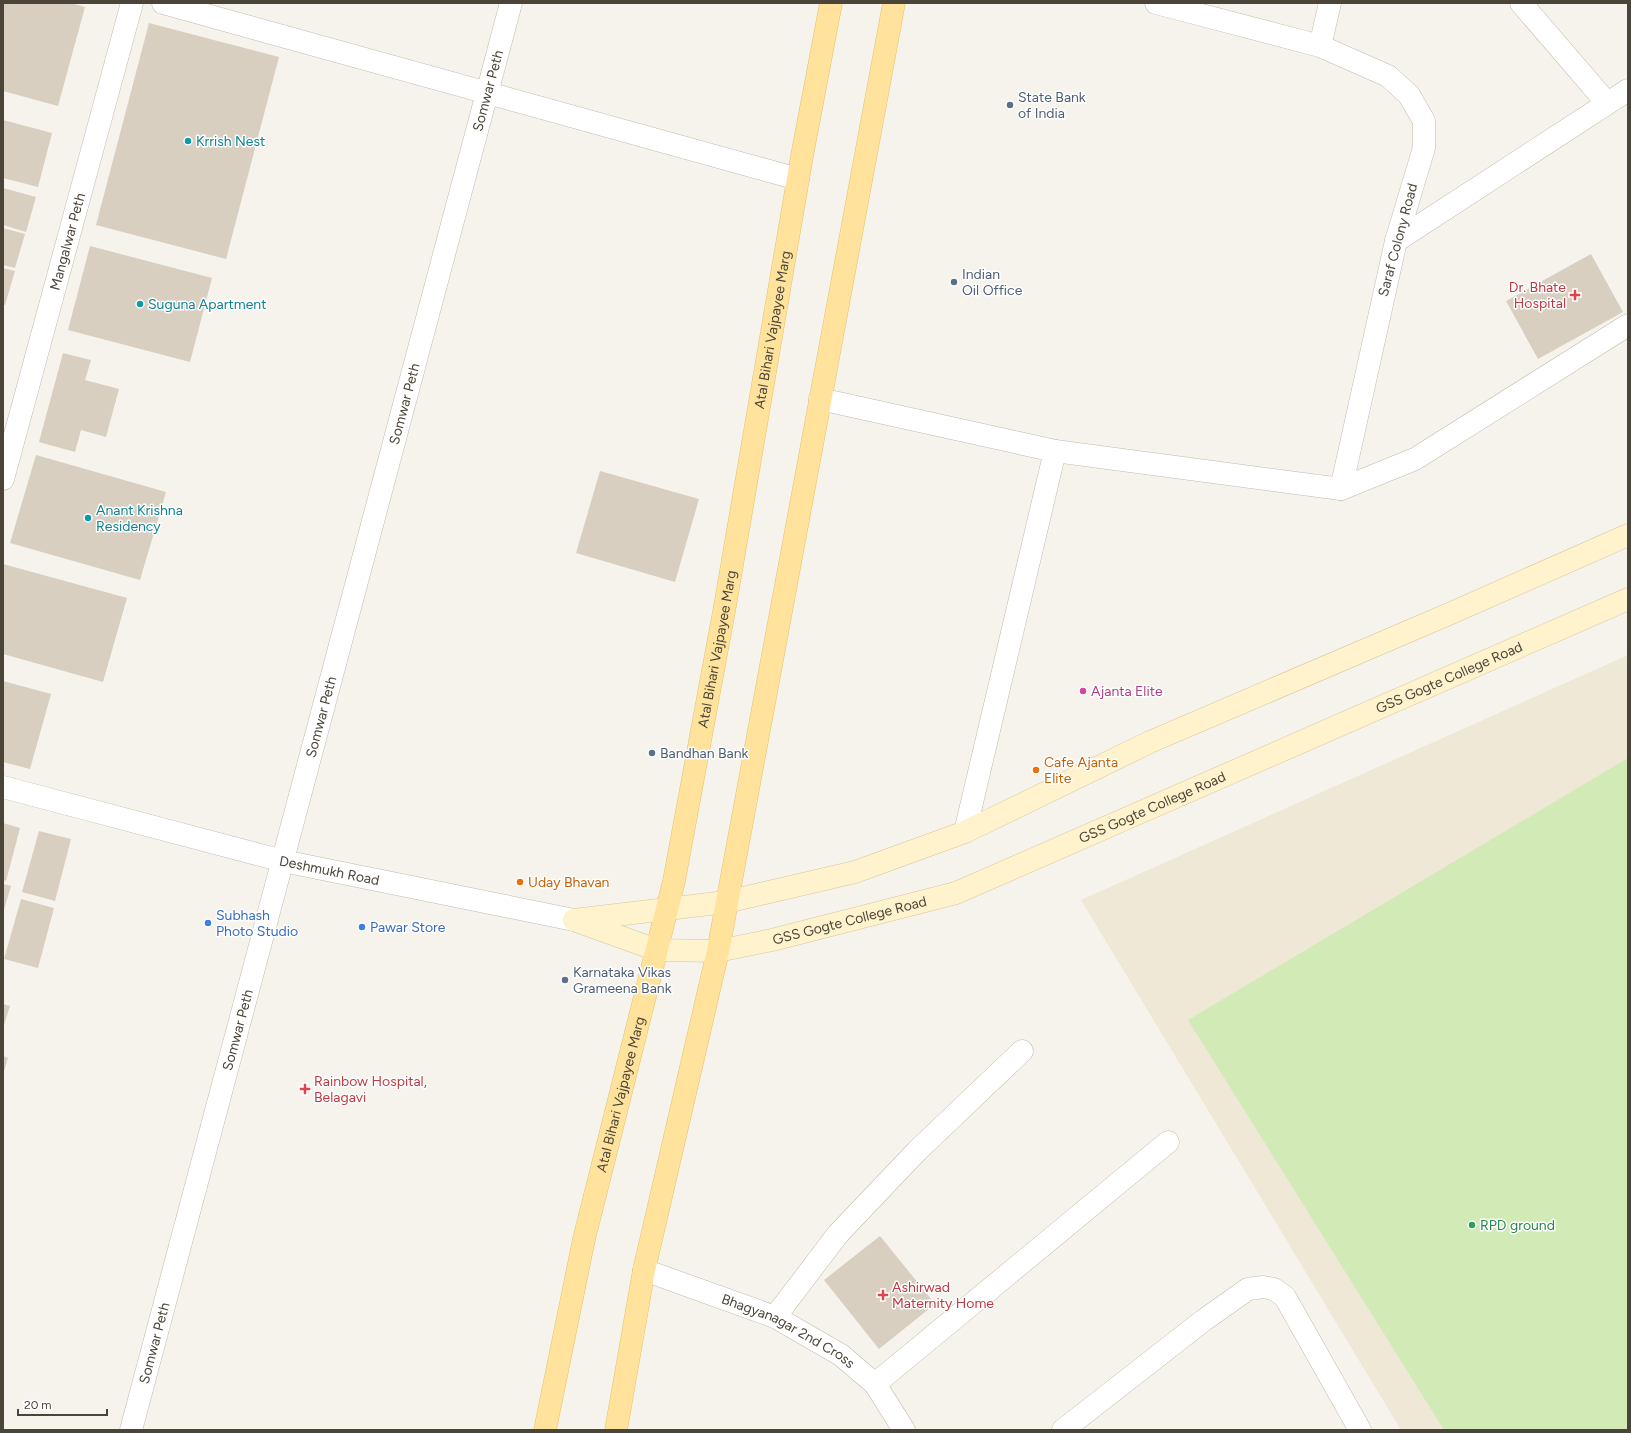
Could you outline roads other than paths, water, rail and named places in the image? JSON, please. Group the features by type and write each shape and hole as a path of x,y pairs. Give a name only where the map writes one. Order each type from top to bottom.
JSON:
{"main road":[{"name":"Atal Bihari Vajpayee Marg","path":"545,1430 584,1239 668,908 726,598 798,179 831,3"},
{"path":"616,1430 644,1270 718,951 894,3"},
{"path":"574,920 726,902 855,872 965,832 1150,742 1449,614 1628,534"},
{"name":"GSS Gogte College Road","path":"657,950 718,951 772,940 956,893 1628,599"},
{"name":"Deshmukh Road","path":"574,920 657,950"}],"street":[{"name":"Mangalwar Peth","path":"3,479 132,3"},
{"path":"163,3 798,179"},
{"name":"Somwar Peth","path":"131,1430 511,3"},
{"name":"Saraf Colony Road","path":"1156,3 1320,46 1388,76 1409,95 1424,121 1424,148 1396,241 1341,489"},
{"path":"1320,46 1330,3"},
{"path":"1521,3 1608,103"},
{"path":"1396,241 1628,90"},
{"path":"820,399 1055,451 1341,489 1415,459 1628,325"},
{"path":"965,832 1055,451"},
{"name":"Deshmukh Road","path":"3,786 283,860 574,920"},
{"path":"775,1317 838,1234 917,1151 1022,1051"},
{"path":"875,1384 1168,1142"},
{"name":"Bhagyanagar 2nd Cross","path":"644,1270 775,1317 841,1355 875,1384 904,1430"},
{"path":"1063,1430 1229,1302 1248,1289 1263,1286 1274,1289 1285,1297 1360,1430"}],"place":[{"name":"State Bank of India","path":"1010,105"},
{"name":"Krrish Nest","path":"188,141"},
{"name":"Indian Oil Office","path":"954,282"},
{"name":"Dr. Bhate Hospital","path":"1575,295"},
{"name":"Suguna Apartment","path":"140,304"},
{"name":"Anant Krishna Residency","path":"88,518"},
{"name":"Ajanta Elite","path":"1083,691"},
{"name":"Bandhan Bank","path":"652,753"},
{"name":"Cafe Ajanta Elite","path":"1036,770"},
{"name":"Uday Bhavan","path":"520,882"},
{"name":"Subhash Photo Studio","path":"208,923"},
{"name":"Pawar Store","path":"362,927"},
{"name":"Karnataka Vikas Grameena Bank","path":"565,980"},
{"name":"Rainbow Hospital, Belagavi","path":"305,1089"},
{"name":"RPD ground","path":"1472,1225"},
{"name":"Ashirwad Maternity Home","path":"883,1295"}]}
